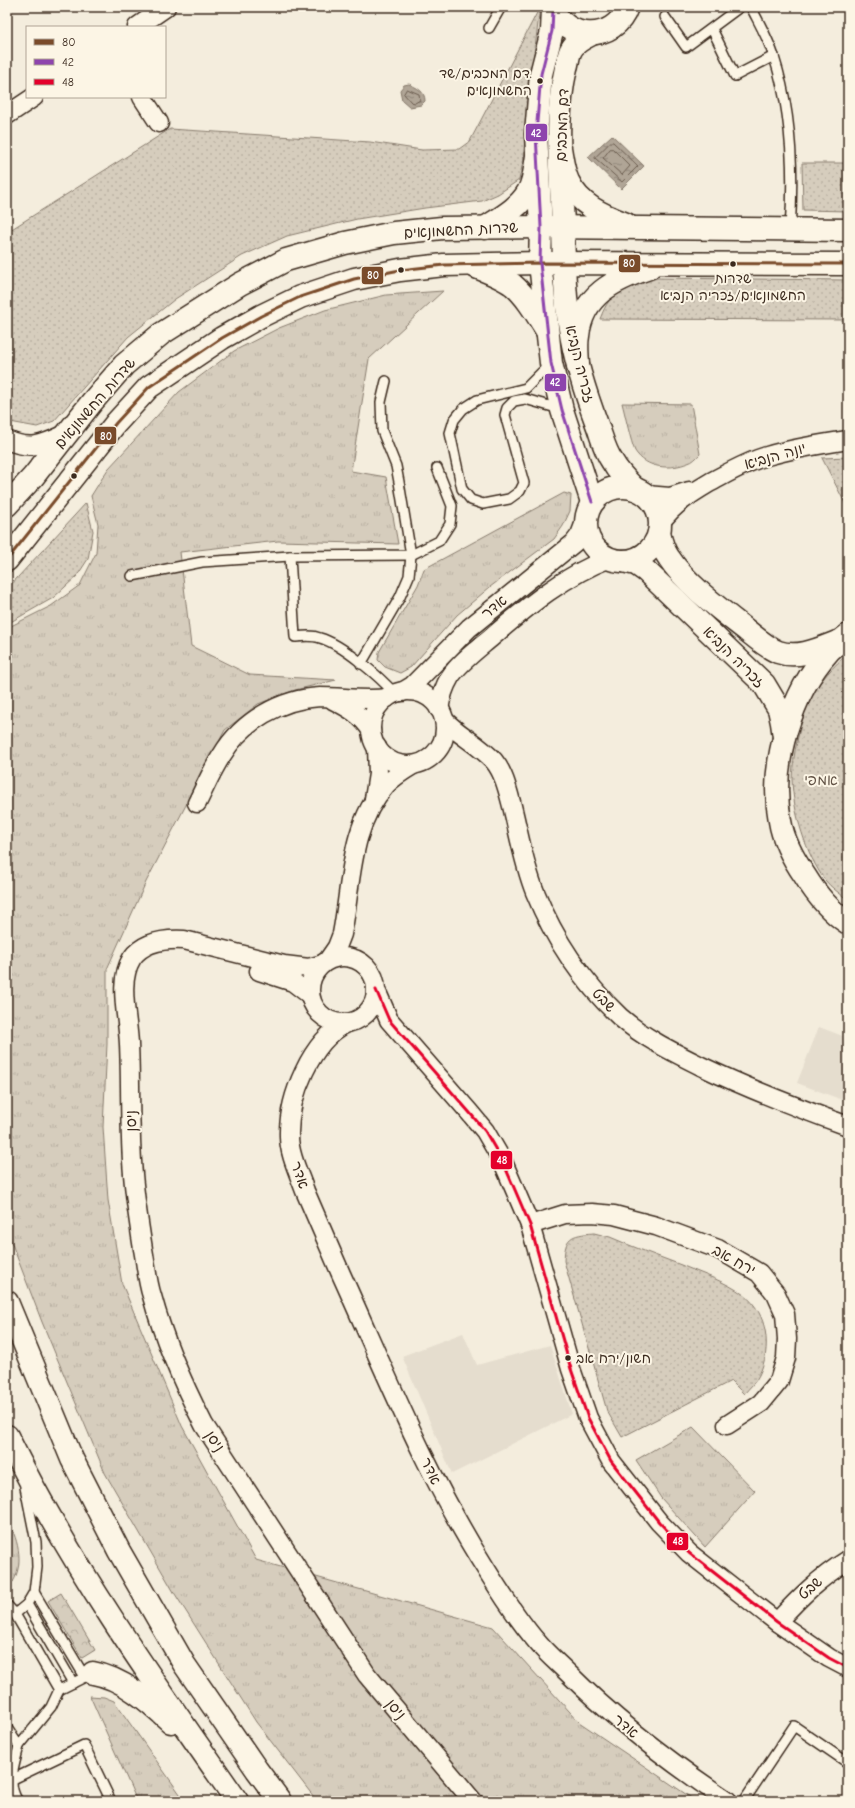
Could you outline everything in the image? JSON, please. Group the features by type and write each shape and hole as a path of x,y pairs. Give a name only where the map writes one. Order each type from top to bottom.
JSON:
{"main road":[{"name":"דם המכבים","path":"563,228 559,134 563,89 571,50 578,41 615,25 623,16 627,7"},
{"name":"דם המכבים","path":"553,8 559,19 568,27 579,32 592,34"},
{"name":"דם המכבים","path":"541,227 536,134 541,81 552,31 553,8"},
{"path":"560,148 567,180 574,192 582,201 609,218 638,228"},
{"path":"485,228 514,208 529,192 537,156"},
{"name":"שדרות החשמונאים","path":"7,505 33,477 67,433 124,365 161,334 240,284 286,260 345,243 394,233 442,228 541,227 848,230"},
{"name":"זכריה הנביא","path":"541,227 540,263 551,363 589,512"},
{"name":"זכריה הנביא","path":"563,228 563,263 570,329 578,367 591,408 611,460 620,474 641,492"},
{"path":"578,367 577,337 581,320 587,307 609,284 630,274 661,263"},
{"path":"470,264 500,277 513,285 522,294 547,331"},
{"name":"שדרות החשמונאים","path":"7,560 116,422 149,387 185,362 261,316 300,297 354,279 400,270 470,264 848,264"},
{"path":"616,487 626,487 641,492 656,507 659,528 649,550 632,559 616,559 603,555 592,544 586,529 589,512 603,492 616,487"},
{"name":"זכריה הנביא","path":"659,528 662,546 669,559 687,579 722,611 765,645 778,652 802,654 845,637"},
{"name":"זכריה הנביא","path":"616,559 636,564 646,571 764,684 779,709 784,740"},
{"path":"845,637 828,652 803,690 794,708 784,740 777,782 777,800 782,828 796,863 811,886 826,904 848,923"},
{"path":"7,1302 72,1459 119,1551 184,1664 280,1801"},
{"path":"7,1436 58,1533 90,1586 237,1801"},
{"path":"89,1675 105,1675 149,1701 204,1754"}],"street":[{"path":"138,26 166,7"},
{"path":"7,115 32,98"},
{"path":"143,98 159,123"},
{"path":"7,440 30,447 45,444 67,433"},
{"name":"יונה הנביא","path":"659,528 670,509 738,467 766,456 803,447 848,440"},
{"name":"יונה הנביא","path":"641,492 670,497 707,485"},
{"name":"אדר","path":"395,695 412,686 448,647 469,628 574,543 580,535 589,512"},
{"name":"אדר","path":"442,714 443,691 451,676 484,644 547,593 586,568 616,559"},
{"path":"197,804 222,754 246,725 281,706 300,700 327,698 375,700 410,692 423,695 434,702 442,714 444,737 436,752 430,757"},
{"path":"371,730 375,712 395,695"},
{"path":"327,698 356,712 364,719 371,730 377,747 378,774 372,806 355,848 345,921 337,947 313,975 310,983 312,1001 325,1018 339,1023 354,1020 384,1022 396,1028"},
{"name":"שבט","path":"442,714 455,731 486,754 498,768 507,789 534,890 544,912 562,945 580,973 621,1017 647,1037 673,1053 771,1098 848,1126"},
{"path":"377,747 388,759 404,765 413,764"},
{"path":"372,806 386,785 413,764 449,749 458,748 477,750 486,754"},
{"path":"345,921 351,946 360,961 371,972 384,1010 396,1028 485,1131 503,1162 530,1225 571,1369 588,1418 603,1448 659,1522 689,1553 777,1622 829,1658 848,1668"},
{"name":"ניסן","path":"324,963 309,968 284,965 184,940 169,939 155,942 142,948 133,956 128,965 125,989 129,1042 133,1173 139,1225 151,1294 161,1328 188,1395 204,1425 367,1675 473,1801"},
{"name":"ניסן","path":"127,1013 133,977 138,966 146,959 158,953 171,951 189,953 272,974 293,982 312,1001"},
{"path":"324,963 337,957 345,957 360,961"},
{"path":"354,1020 369,1011 376,990"},
{"name":"אדר","path":"312,1001 317,1025 314,1054"},
{"name":"אדר","path":"354,1020 336,1028 314,1054 301,1078 290,1116 288,1138 296,1169 317,1220 444,1498 509,1607 539,1644 589,1694 631,1731 680,1769 728,1801"},
{"name":"ירח אב","path":"530,1225 565,1214 592,1213 614,1215 656,1226 718,1249 758,1273 776,1294 784,1314 787,1339 786,1358 779,1381 761,1403 727,1425"},
{"name":"שבט","path":"777,1622 806,1590 833,1569 848,1560"}],"lane":[{"path":"489,28 501,7"},
{"path":"665,17 686,47 740,7"},
{"path":"751,7 774,56 787,106 792,192 790,230"},
{"path":"712,29 735,76 774,56"},
{"path":"551,363 526,388 477,400 463,409 454,420 450,433 462,489 471,500 483,504 509,499 520,491 524,483 505,415 507,408 514,401 525,400 562,410"},
{"path":"361,664 400,597 409,576 411,555 398,477 382,431 382,402 386,381"},
{"path":"132,576 202,562 290,556 411,555 439,541 450,524 452,506 436,468"},
{"path":"290,556 295,637 308,636 321,638 337,646 374,672 395,695"},
{"path":"15,1614 27,1604 34,1592 37,1567 36,1542 20,1462"},
{"path":"18,1801 14,1796 10,1780 19,1746 51,1707 59,1690 89,1675 34,1592"},
{"path":"27,1604 73,1683"},
{"path":"7,1605 15,1614 59,1690"},
{"path":"744,1801 794,1726 848,1763"},
{"path":"7,1728 19,1746"},
{"path":"10,1780 84,1745 111,1801"}],"shaded area":[{"path":"819,1027 848,1038 848,1102 797,1083"},
{"path":"463,1333 477,1365 550,1345 572,1414 452,1474 402,1356"}],"green space":[{"path":"540,7 528,104 523,162 519,180 498,194 482,201 357,219 287,236 242,256 175,299 128,337 54,421 37,427 10,422 7,418 7,232 170,129 370,142 422,150 459,149 470,141"},
{"path":"843,7 848,7 848,75"},
{"path":"802,163 848,163 848,211 803,210"},
{"path":"655,278 848,280 848,320 600,319 604,309 614,294 627,286"},
{"path":"443,291 369,359 351,471 386,477 398,544 278,541 180,552 191,646 250,675 336,680 295,690 258,704 225,730 146,882 107,969 107,1044 103,1127 108,1200 122,1284 182,1426 256,1560 493,1627 579,1722 696,1801 317,1801 256,1722 175,1594 105,1473 42,1322 7,1231 7,628 51,606 80,585 96,553 98,524 91,496 108,469 179,392 234,351 279,328 325,310 386,295"},
{"path":"622,403 691,404 700,454 690,462 674,467 652,465 640,457 633,447"},
{"path":"848,457 848,509 822,458"},
{"path":"564,493 571,495 570,511 563,526 554,539 490,587 457,615 411,667 400,673 385,667 378,660 379,652 418,585 424,569"},
{"path":"86,503 93,531 88,559 77,576 53,598 7,624 7,589"},
{"name":"אמפי","path":"848,653 848,900 827,883 818,870 806,846 795,805 792,771 798,738 807,705 819,685"},
{"path":"594,1233 610,1237 713,1278 737,1290 752,1303 763,1321 766,1354 758,1378 744,1394 731,1381 622,1437 607,1411 564,1261 566,1247 570,1239 574,1236"},
{"path":"693,1427 755,1491 705,1547 661,1498 636,1460"},
{"path":"7,1518 14,1533 19,1558 17,1574 13,1582 7,1579"},
{"path":"61,1593 95,1650 82,1658 48,1601"},
{"path":"90,1696 104,1697 114,1701 185,1801 137,1801"}],"water":[{"path":"409,84 420,90 424,95 425,101 421,105 410,107 402,100 400,90 404,85"},
{"path":"612,135 644,166 621,189 588,157"}],"transit line":[{"name":"42","path":"553,9 552,31 541,74 536,134 541,227 540,263 551,363 562,410 592,502"},
{"name":"80","path":"7,560 116,423 149,387 222,338 261,316 300,297 354,279 400,270 444,265 540,263 848,264"},
{"name":"48","path":"376,990 389,1020 485,1131 503,1162 530,1225 571,1369 588,1418 611,1461 659,1522 689,1553 777,1622 829,1658 848,1668"}],"place":[{"name":"דם המכבים/שד. החשמונאים","path":"540,81"},
{"name":"שדרות החשמונאים/זכריה הנביא","path":"733,264"},
{"name":"חשון/ירח אב","path":"568,1358"}]}
